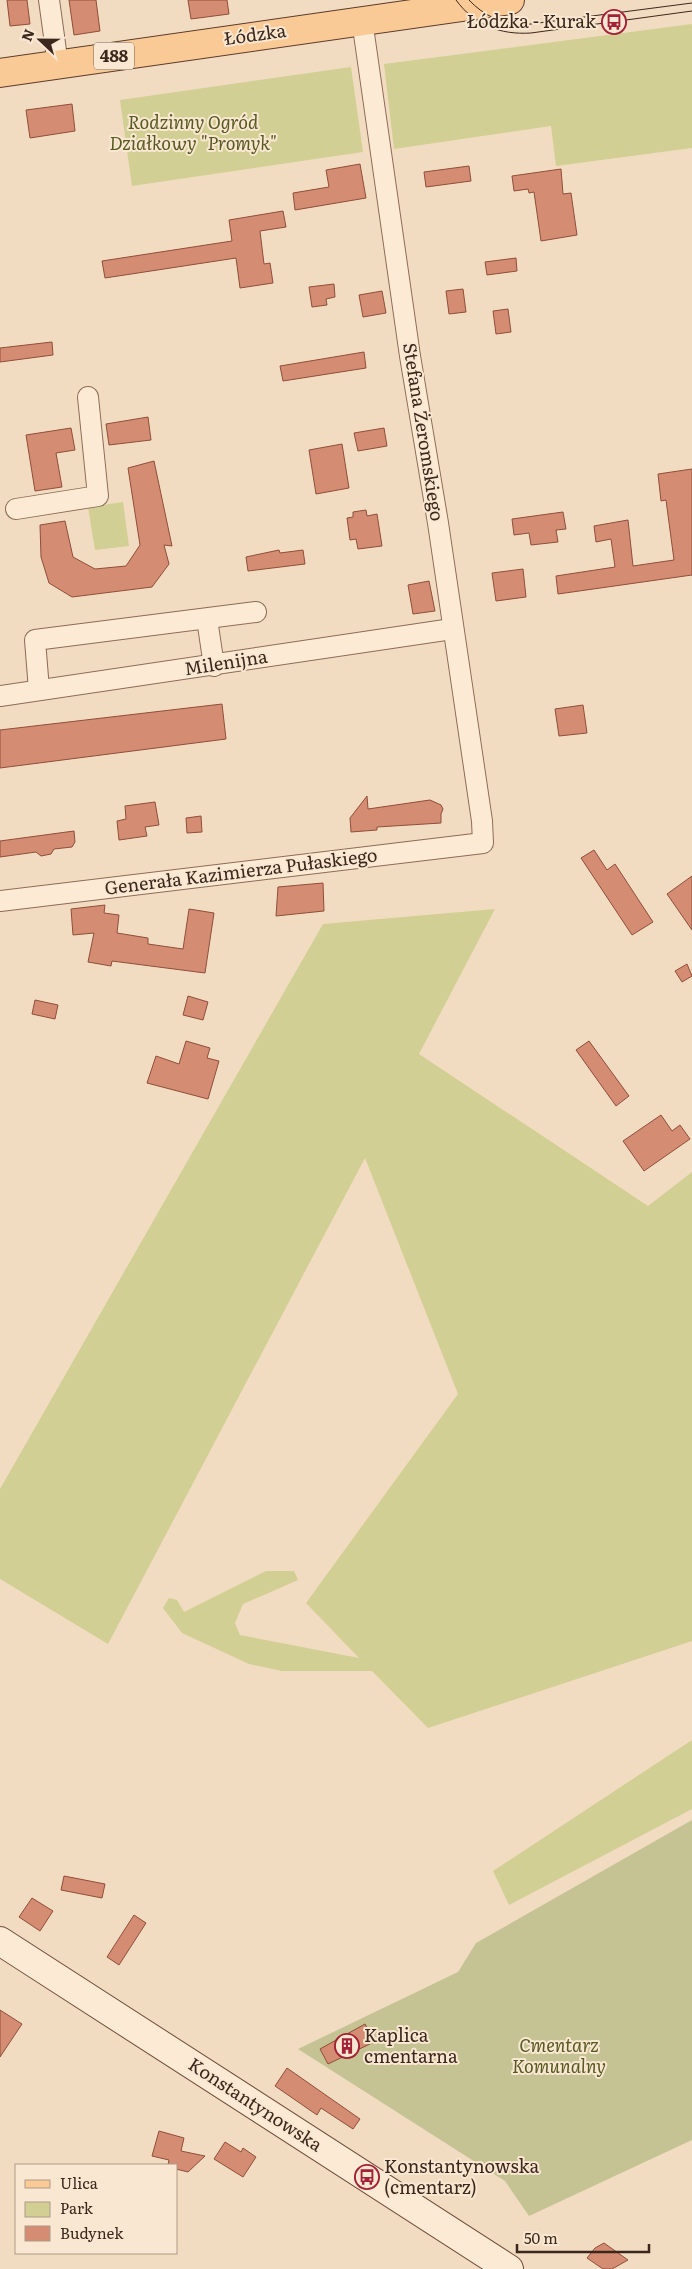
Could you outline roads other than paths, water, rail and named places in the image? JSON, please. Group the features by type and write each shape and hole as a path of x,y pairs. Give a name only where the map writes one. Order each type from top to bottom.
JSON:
{"main road":[{"name":"Łódzka","path":"0,73 510,0"},
{"name":"Konstantynowska","path":"0,1941 509,2269"}],"street":[{"path":"49,0 58,65"},
{"name":"Stefana Żeromskiego","path":"362,20 410,356 438,523 482,821 483,843"},
{"path":"16,509 98,496 88,397"},
{"path":"39,690 35,640 207,620 256,612"},
{"path":"207,620 214,666"},
{"name":"Milenijna","path":"0,696 214,666 452,628"},
{"name":"Generała Kazimierza Pułaskiego","path":"0,901 483,843"}],"tram line":[{"path":"456,0 463,9 479,22 498,30 520,33 692,11"},
{"path":"469,0 493,18 507,23 523,25 692,3"}],"place":[{"name":"Łódzka - Kurak","path":"614,22"},
{"name":"Kaplica cmentarna","path":"347,2046"},
{"name":"Konstantynowska (cmentarz)","path":"367,2177"}],"park label":[{"name":"Rodzinny Ogród Działkowy \"Promyk\"","path":"193,133"},
{"name":"Cmentarz Komunalny","path":"559,2056"}]}
